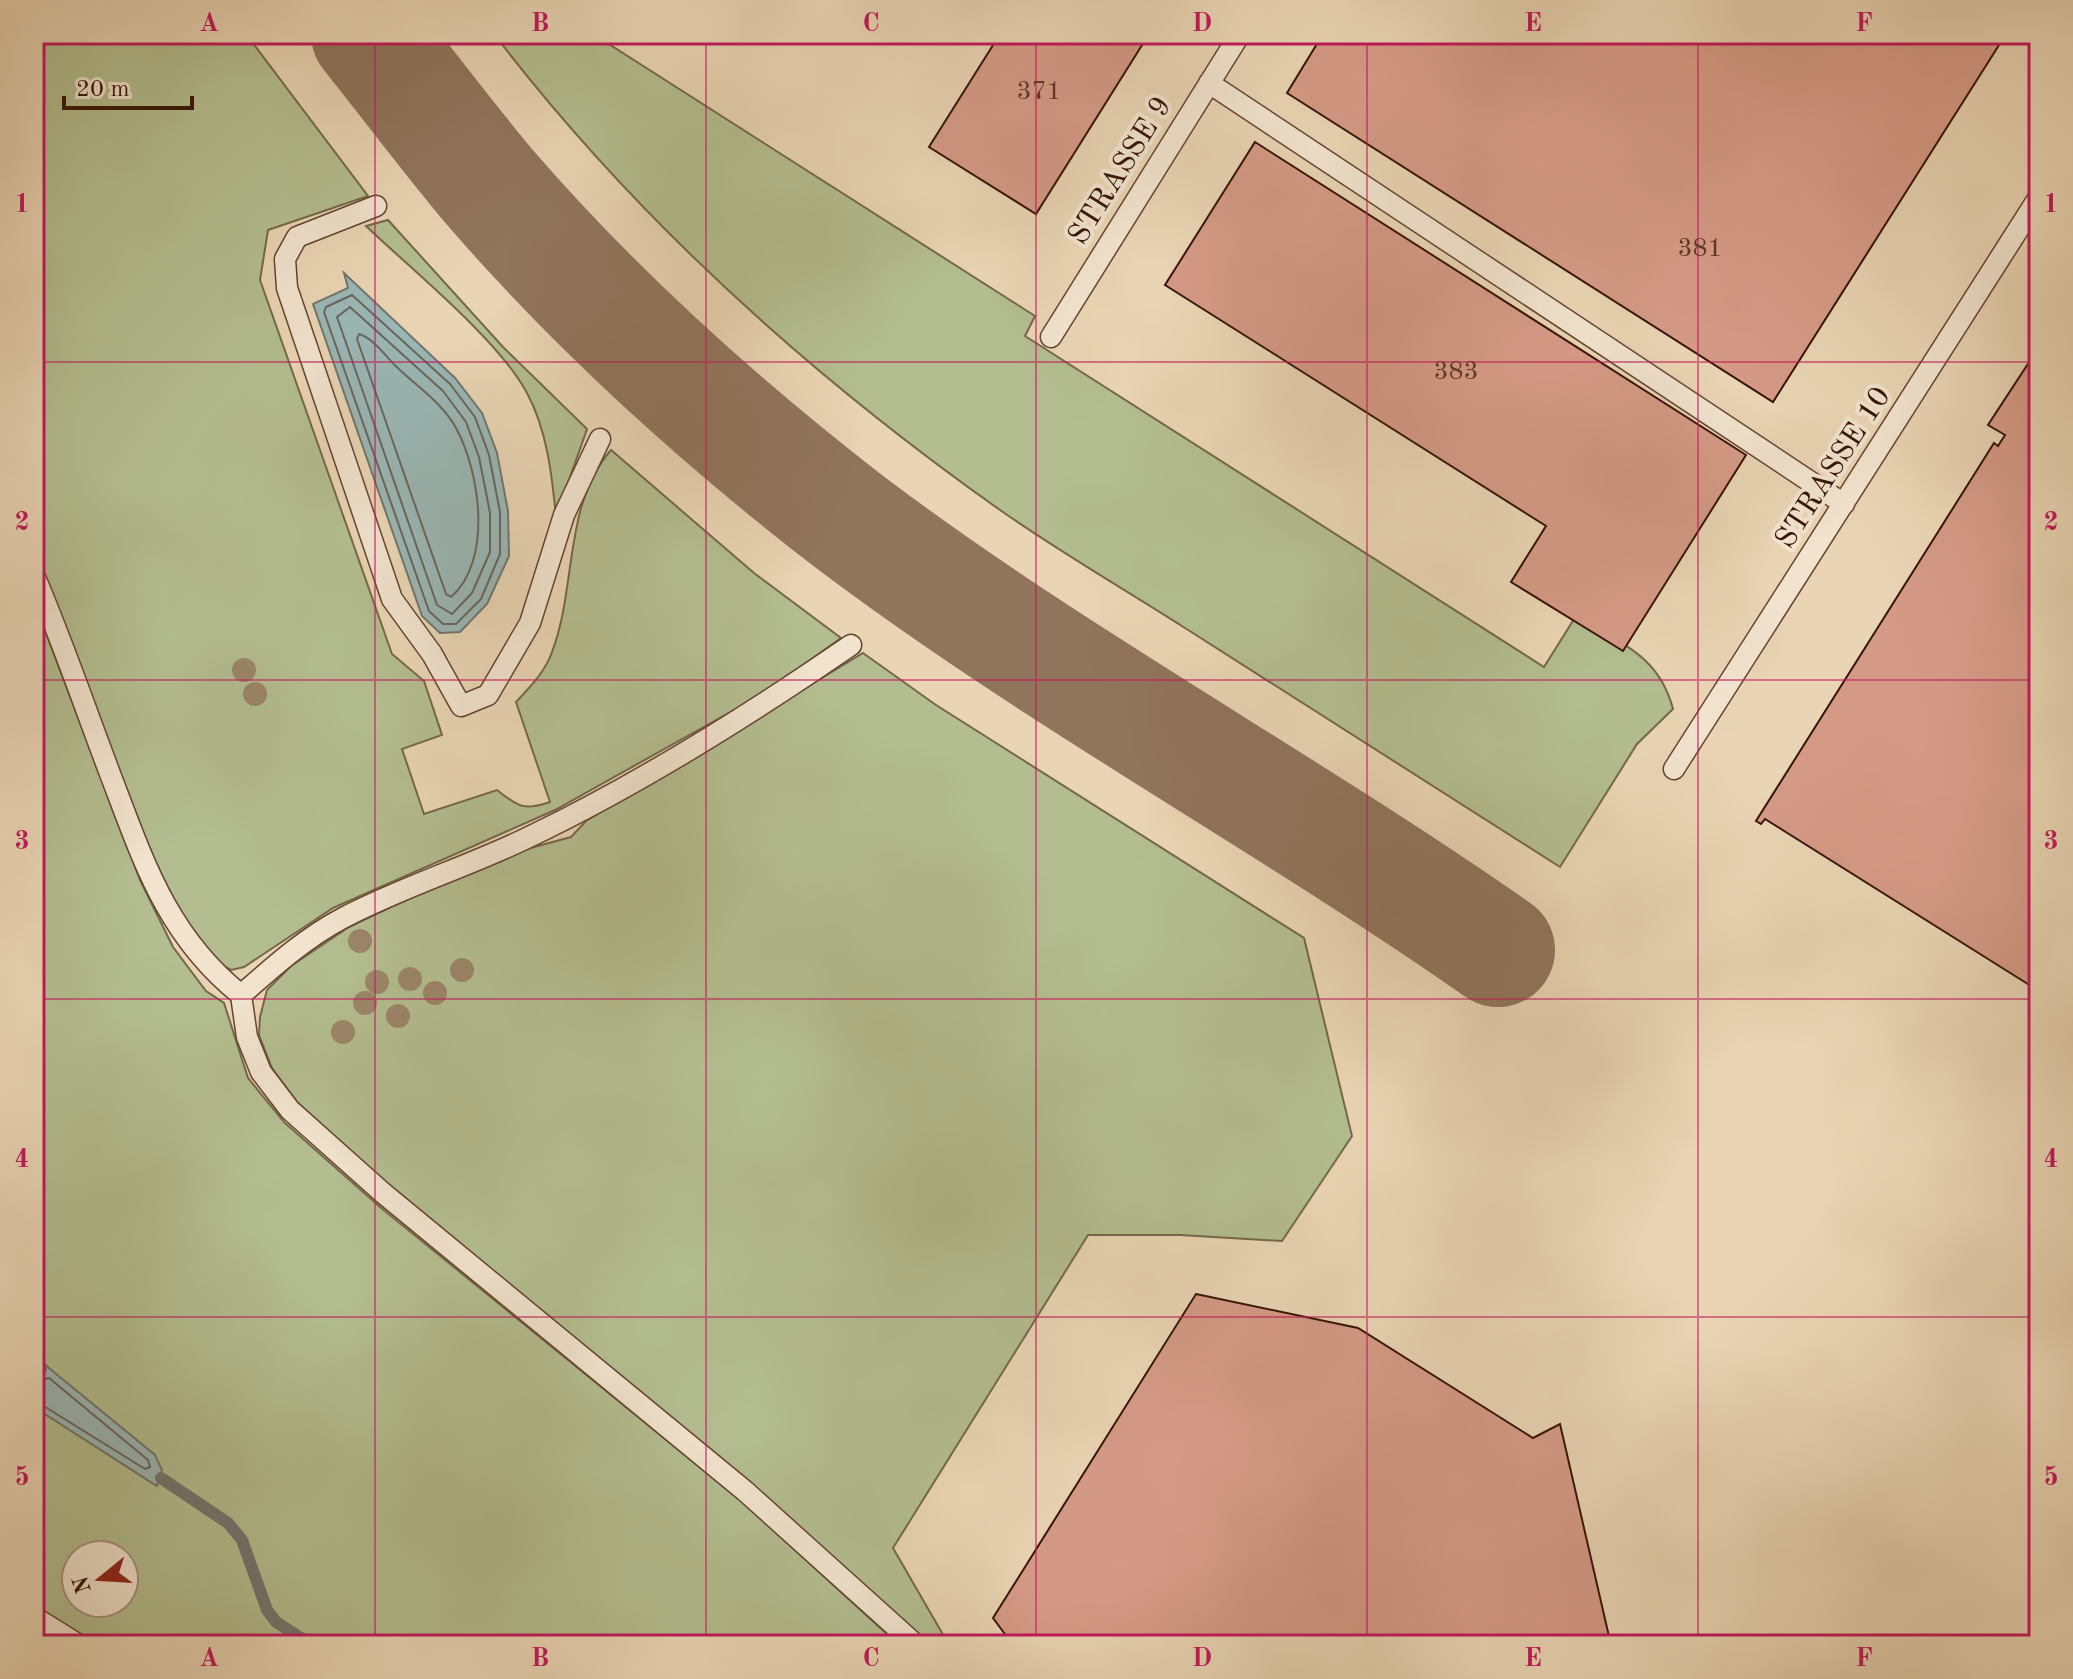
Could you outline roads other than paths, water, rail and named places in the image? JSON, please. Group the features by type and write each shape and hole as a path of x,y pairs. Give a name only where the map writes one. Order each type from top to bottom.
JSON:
{"lane":[{"name":"STRASSE 9","path":"1051,337 1240,34"},
{"path":"1209,83 1844,504"},
{"name":"STRASSE 10","path":"1674,769 2039,197"},
{"path":"376,206 297,237 285,259 287,288 392,599 432,654 461,706 488,695 530,623 564,515 600,439"},
{"path":"34,575 151,881 185,940 217,976 241,995 247,1037 261,1072 290,1110 383,1193 745,1491 916,1645"},
{"path":"241,995 285,956 341,919 525,839 577,813 766,703 851,645"},
{"path":"34,1617 79,1645"}],"water":[{"path":"344,273 455,378 482,413 497,453 508,511 509,556 487,604 460,632 440,633 422,616 313,304 348,288"},
{"path":"44,1364 155,1455 162,1470 157,1486 34,1407 34,1379"}],"waterway":[{"path":"34,1360 41,1369"},
{"path":"161,1478 228,1523 242,1540 267,1610 276,1622 312,1645"}]}
